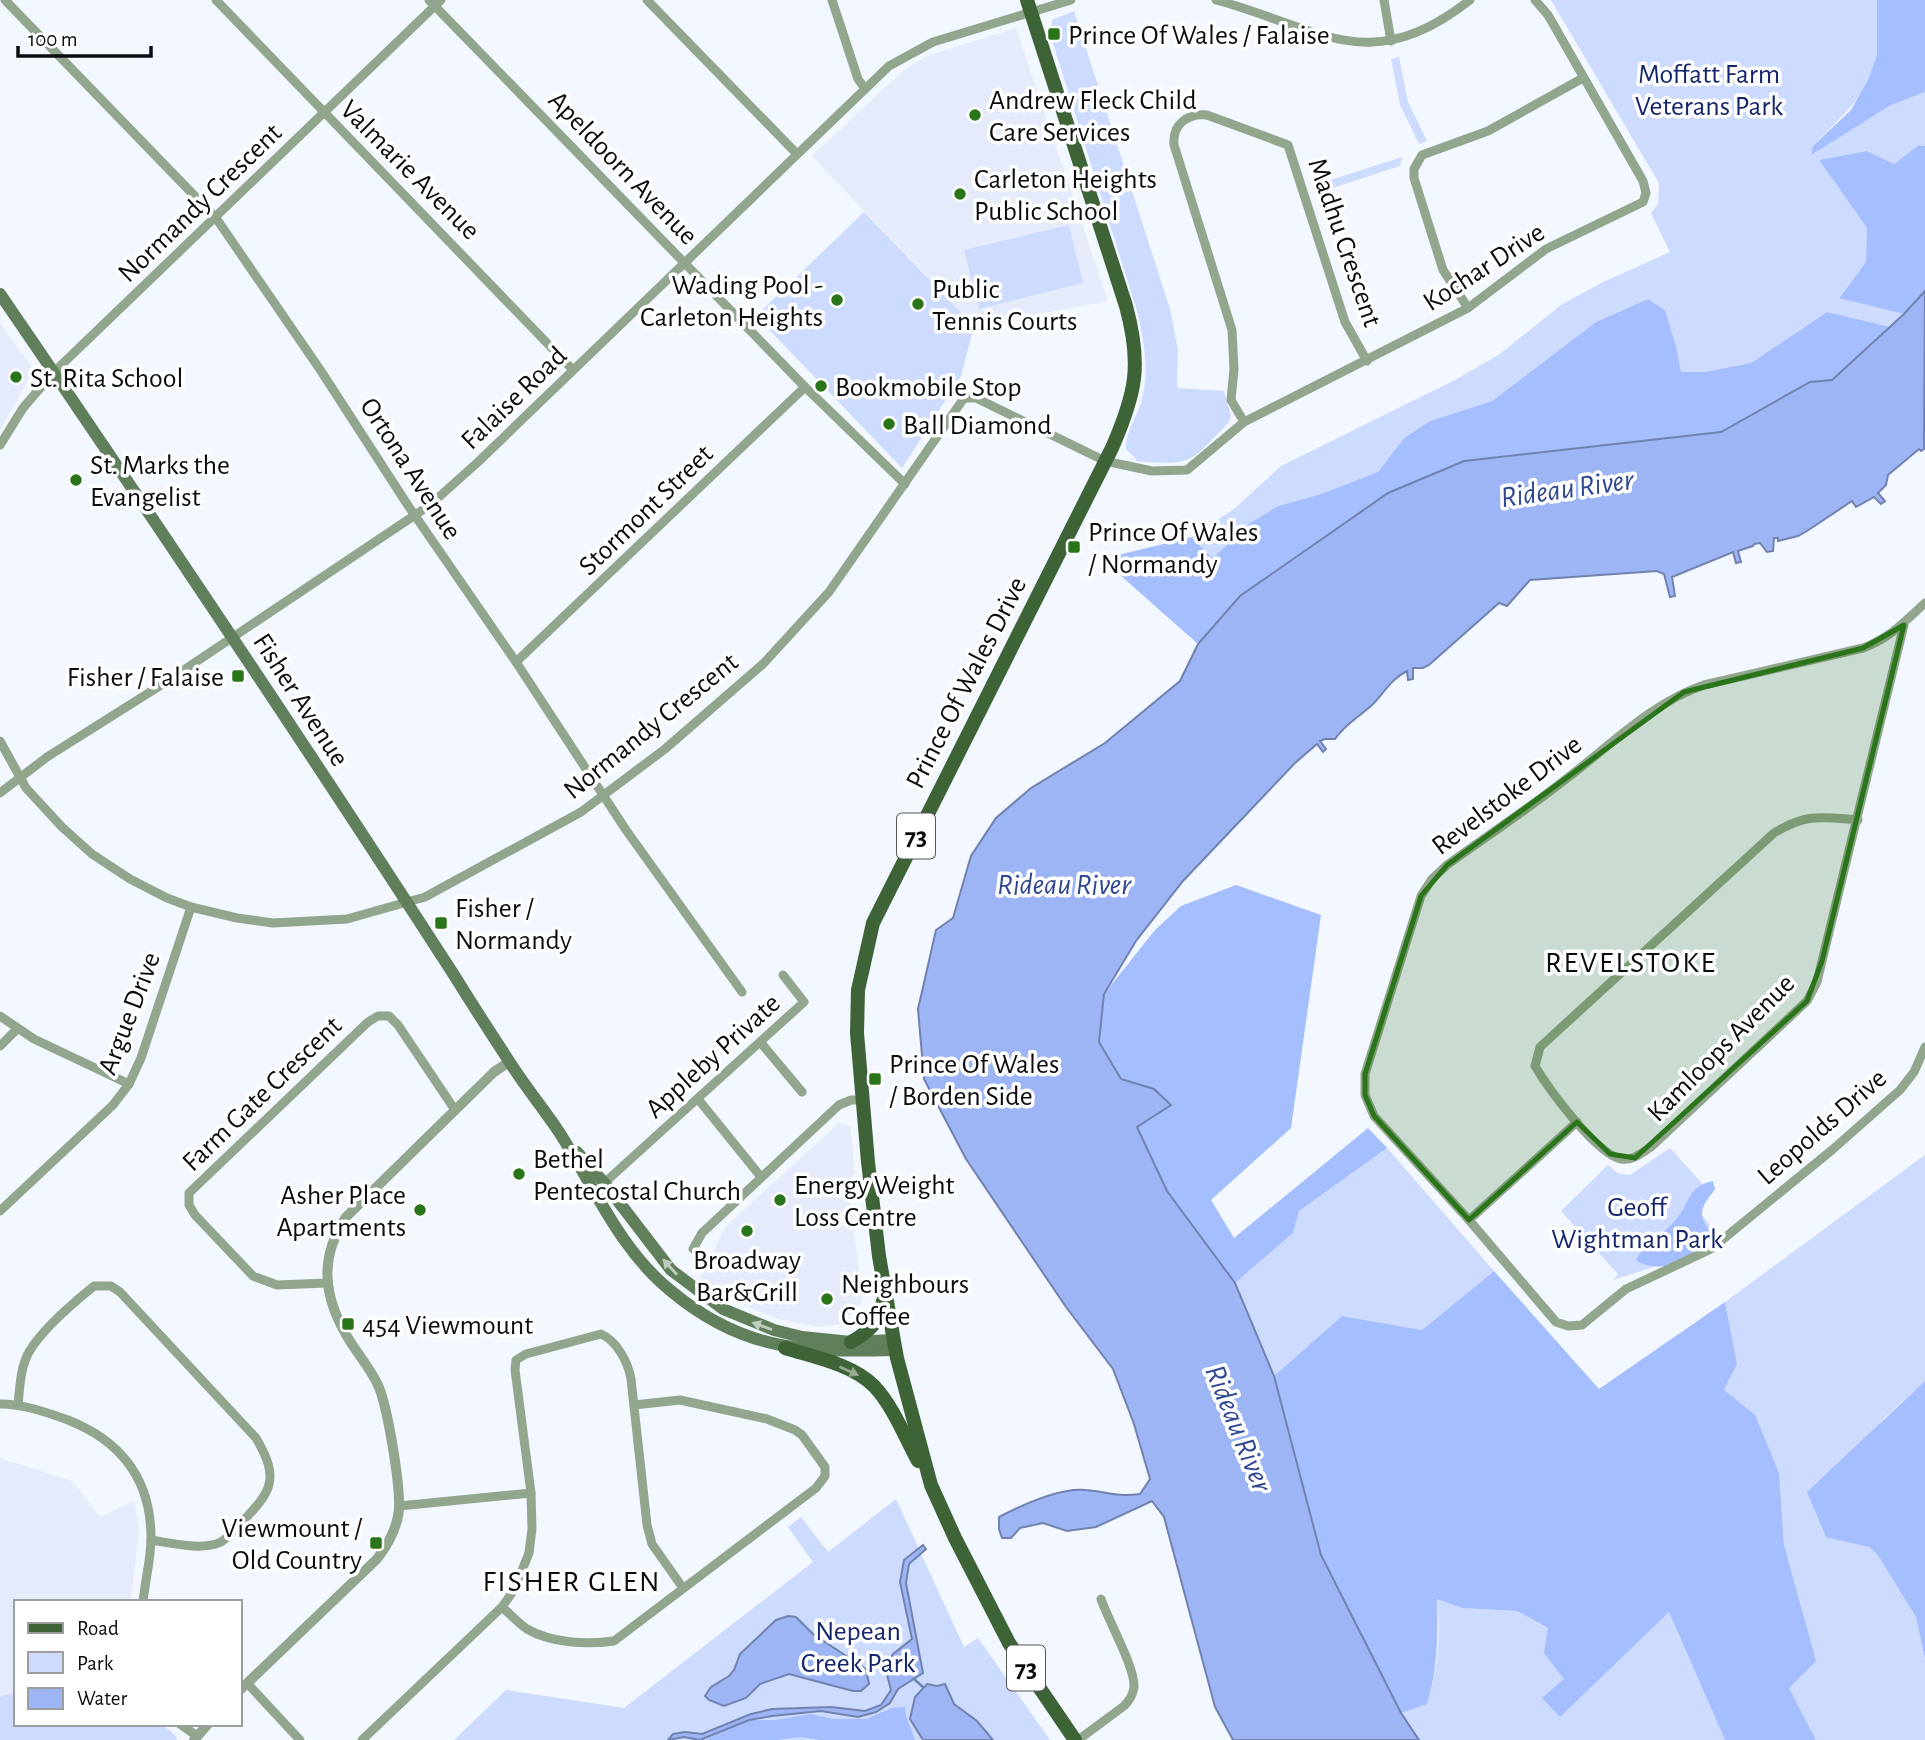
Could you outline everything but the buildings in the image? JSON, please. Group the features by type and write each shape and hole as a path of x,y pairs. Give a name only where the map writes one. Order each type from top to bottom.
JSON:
{"main road":[{"name":"Prince Of Wales Drive","path":"1029,6 1132,328 1136,373 1125,417 1105,461 873,923 858,990 857,1033 868,1161 884,1293 894,1345 931,1485 976,1583 1009,1643 1076,1740"},
{"name":"Fisher Avenue","path":"0,294 232,637 509,1062 560,1134 593,1192 644,1264 670,1291 715,1322 749,1337 785,1348 840,1351 894,1345"},
{"name":"Fisher Avenue","path":"560,1134 604,1184 671,1270 723,1309 774,1330 802,1337 894,1345"},
{"path":"851,1342 874,1327 881,1313 884,1293"},
{"path":"715,1322 723,1309"},
{"path":"785,1348 845,1368 860,1375 874,1387 886,1403 931,1485"}],"street":[{"name":"Ortona Avenue","path":"5,0 216,218 321,370 414,515 516,662 626,830 742,992"},
{"name":"Valmarie Avenue","path":"216,0 573,370"},
{"path":"647,0 797,154"},
{"path":"832,0 858,79 864,89"},
{"path":"1029,6 1071,0"},
{"path":"1216,0 1345,42 1391,41 1426,30 1470,0"},
{"path":"1384,0 1391,41"},
{"name":"Kochar Drive","path":"1105,461 1152,471 1187,470 1244,422 1468,308 1546,249 1643,202 1646,193 1643,181 1548,15 1535,0"},
{"name":"Normandy Crescent","path":"0,445 23,408 54,372 216,218 435,2"},
{"name":"Apeldoorn Avenue","path":"435,2 805,387 905,484"},
{"name":"Falaise Road","path":"0,793 19,777 430,505 478,462 889,66 933,42 1029,6"},
{"path":"1468,308 1443,270 1414,178 1416,163 1422,155 1488,131 1583,78"},
{"name":"Madhu Crescent","path":"1244,422 1231,400 1234,369 1232,330 1174,145 1173,136 1183,120 1199,114 1208,115 1287,145 1345,322 1367,361"},
{"name":"Stormont Street","path":"516,662 805,387"},
{"name":"Normandy Crescent","path":"0,741 19,777 39,804 92,854 130,879 167,898 237,918 273,923 347,919 426,896 582,812 665,749 763,664 829,592 964,398 982,400 1105,461"},
{"name":"Revelstoke Drive","path":"1555,1321 1469,1220 1374,1116 1365,1095 1365,1074 1421,896 1432,879 1447,865 1563,782 1648,713 1684,692 1863,648 1883,640 1904,625 1925,603"},
{"name":"Kamloops Avenue","path":"1577,1122 1610,1154 1620,1159 1635,1158 1651,1147 1807,1001 1817,982 1904,625"},
{"path":"1469,1220 1577,1122 1535,1066 1540,1047 1774,833 1793,821 1814,817 1858,820"},
{"name":"Argue Drive","path":"0,1211 113,1105 129,1084 141,1058 191,907"},
{"name":"Appleby Private","path":"593,1192 804,1002 783,975"},
{"path":"0,1016 18,1029 129,1084"},
{"name":"Farm Gate Crescent","path":"328,1283 277,1285 253,1276 195,1215 189,1205 189,1193 368,1022 378,1016 388,1016 398,1026 455,1110"},
{"path":"0,1046 18,1029"},
{"path":"761,1043 802,1092"},
{"name":"Leopolds Drive","path":"1555,1321 1568,1326 1579,1326 1626,1289 1711,1249 1832,1150 1900,1090 1914,1072 1925,1047"},
{"path":"300,1740 244,1687 377,1559 392,1534 399,1506 384,1400 331,1303 328,1283 330,1248 346,1217 494,1072 509,1062"},
{"path":"698,1099 761,1177"},
{"path":"693,1249 702,1233 839,1105 851,1100 863,1100"},
{"path":"18,1405 22,1372 29,1353 40,1337 94,1286 111,1286 120,1292 256,1438 267,1457 271,1483 262,1501 222,1542 201,1546 151,1540"},
{"path":"362,1740 502,1607 514,1590 529,1553 533,1529 515,1370 516,1360 520,1357 587,1336 601,1334 609,1338 629,1369 647,1525 652,1544 683,1588"},
{"path":"502,1607 525,1628 543,1637 594,1644 614,1641 816,1488 825,1476 825,1466 802,1435 767,1419 680,1400 634,1405"},
{"path":"0,1404 18,1405 52,1414 87,1428 105,1438 132,1467 143,1490 150,1517 151,1540 143,1600"},
{"path":"399,1506 531,1493"},
{"path":"1076,1740 1124,1706 1134,1688 1130,1669 1101,1599"},
{"path":"182,1726 196,1738"}],"highlighted area":[{"path":"1904,625 1822,961 1807,1001 1635,1158 1610,1154 1577,1122 1469,1220 1374,1116 1365,1095 1365,1074 1421,896 1447,865 1684,692 1863,648"}],"shaded area":[{"path":"1877,0 1925,0 1925,92 1891,105 1811,155 1813,146 1851,110 1869,78 1877,55"},
{"name":"Carleton Heights Public School","path":"1016,28 1108,301 974,326 812,156 904,70 927,56"},
{"path":"1919,145 1925,146 1925,291 1904,314 1839,298 1866,262 1867,228 1819,160 1867,151 1894,164"},
{"path":"1648,299 1665,310 1681,372 1704,372 1751,363 1827,312 1890,327 1832,380 1810,383 1721,432 1464,461 1240,596 1198,644 1102,559 1192,537 1214,557 1250,523 1278,506 1321,494 1378,472 1404,438 1430,421 1492,401 1596,322"},
{"name":"St. Rita School","path":"0,323 34,370 0,430"},
{"path":"1236,885 1321,915 1291,1128 1211,1200 1234,1238 1368,1128 1387,1148 1299,1211 1293,1233 1235,1283 1167,1191 1136,1126 1171,1105 1154,1089 1121,1079 1099,1042 1104,994 1155,930 1181,906"},
{"path":"839,1123 850,1126 855,1174 848,1180 862,1302 840,1324 819,1327 782,1320 749,1308 699,1281 725,1227"},
{"path":"1713,1181 1715,1189 1702,1211 1704,1221 1712,1234 1698,1244 1693,1254 1674,1265 1665,1266 1649,1266 1636,1260 1678,1217 1694,1191"},
{"path":"1494,1271 1599,1389 1725,1302 1737,1364 1724,1390 1755,1415 1779,1473 1784,1544 1816,1661 1789,1688 1816,1740 1725,1740 1669,1612 1560,1717 1542,1698 1564,1679 1544,1653 1548,1628 1517,1611 1462,1608 1437,1599 1435,1665 1427,1704 1401,1713 1321,1555 1274,1376 1342,1316 1422,1330"},
{"path":"1925,1381 1925,1659 1916,1617 1877,1554 1869,1547 1826,1537 1807,1492"},
{"path":"0,1458 72,1481 100,1517 134,1501 139,1528 131,1600 14,1600 14,1693 0,1697"},
{"path":"905,1707 915,1740 819,1740 802,1737 776,1740 705,1740 752,1720 775,1720 811,1714 833,1719 866,1719 892,1708"}],"green space":[{"name":"Moffatt Farm Veterans Park","path":"1551,0 1877,0 1878,34 1874,68 1861,94 1813,146 1811,154 1891,105 1925,92 1925,146 1919,145 1894,164 1867,151 1819,160 1867,228 1866,262 1839,297 1904,314 1890,327 1827,312 1751,363 1704,372 1681,372 1665,310 1648,299 1596,322 1492,401 1430,421 1404,438 1378,472 1321,494 1278,506 1250,523 1211,557 1192,537 1234,509 1281,466 1457,379 1500,354 1561,305 1601,283 1670,252 1651,213 1658,204 1659,183"},
{"path":"1074,11 1170,309 1178,350 1177,388 1224,391 1231,416 1229,422 1206,446 1189,459 1180,462 1135,461 1126,449 1129,432 1144,392 1144,345 1137,311 1051,37 1052,20"},
{"path":"1399,57 1408,102 1427,141 1419,144 1400,105 1391,59"},
{"path":"1402,157 1400,166 1317,193 1315,185"},
{"path":"864,212 974,326 961,376 902,468 756,316"},
{"path":"1069,225 1083,283 979,309 964,250"},
{"path":"1387,1148 1494,1271 1422,1330 1342,1316 1274,1376 1235,1283 1293,1233 1299,1211"},
{"name":"Geoff Wightman Park","path":"1670,1148 1710,1192 1694,1206 1715,1231 1685,1257 1613,1280 1618,1274 1561,1211 1608,1165 1619,1174 1630,1175"},
{"path":"1925,1155 1925,1381 1881,1421 1855,1543 1869,1547 1877,1554 1916,1617 1925,1659 1925,1740 1816,1740 1789,1688 1801,1605 1784,1544 1779,1473 1724,1390 1737,1364 1725,1302"},
{"name":"Nepean Creek Park","path":"896,1499 964,1647 978,1638 1050,1740 454,1740 506,1690 624,1708 813,1562 788,1527 801,1517 828,1552"},
{"path":"1437,1599 1462,1608 1517,1611 1548,1628 1669,1611 1725,1740 1419,1740 1401,1713 1427,1704 1438,1652"},
{"path":"14,1693 14,1726 164,1726 177,1740 0,1740 0,1697"}],"water":[{"name":"Rideau River","path":"1925,291 1924,449 1919,449 1888,475 1886,485 1878,493 1885,501 1881,504 1874,497 1856,507 1852,501 1798,536 1778,541 1778,538 1774,538 1773,551 1767,552 1760,543 1754,544 1738,551 1741,562 1736,563 1733,552 1672,577 1675,596 1670,597 1664,574 1657,571 1530,580 1507,606 1499,603 1429,665 1413,668 1413,679 1408,680 1407,671 1396,678 1372,705 1347,725 1335,739 1320,741 1326,749 1323,752 1317,744 1295,763 1183,881 1136,941 1104,994 1099,1042 1121,1079 1154,1089 1171,1105 1137,1127 1167,1191 1235,1283 1274,1376 1321,1555 1401,1713 1419,1740 1233,1740 1215,1707 1164,1517 1152,1501 1096,1527 1067,1531 1043,1523 1020,1528 1011,1538 1002,1538 999,1529 999,1517 1041,1498 1076,1490 1118,1495 1140,1494 1150,1479 1134,1424 1113,1369 1066,1307 966,1159 924,1079 918,1009 936,930 953,918 971,856 996,818 1031,788 1105,743 1180,681 1198,644 1240,596 1388,493 1464,461 1721,432 1810,382 1832,380"},
{"path":"923,1545 926,1549 909,1564 906,1583 923,1673 898,1689 890,1703 876,1712 858,1717 821,1711 772,1716 749,1720 700,1740 684,1737 668,1740 673,1734 702,1734 751,1714 772,1709 831,1707 865,1711 881,1705 891,1690 885,1667 893,1654 912,1639 900,1582 904,1560"},
{"path":"788,1616 796,1617 813,1634 866,1669 869,1684 861,1691 853,1691 789,1674 760,1684 746,1698 724,1706 709,1700 705,1696 711,1687 729,1676 740,1654 776,1620"},
{"path":"927,1684 945,1684 954,1704 977,1721 993,1740 923,1740 910,1719 915,1697"}],"waterway":[{"path":"914,1679 923,1687"}],"place":[{"name":"Prince Of Wales / Falaise","path":"1054,34"},
{"name":"Andrew Fleck Child Care Services","path":"975,115"},
{"name":"Carleton Heights Public School","path":"960,194"},
{"name":"Wading Pool - Carleton Heights","path":"837,300"},
{"name":"Public Tennis Courts","path":"918,304"},
{"name":"St. Rita School","path":"16,377"},
{"name":"Bookmobile Stop","path":"821,386"},
{"name":"Ball Diamond","path":"889,424"},
{"name":"St. Marks the Evangelist","path":"76,480"},
{"name":"Prince Of Wales / Normandy","path":"1074,547"},
{"name":"Fisher / Falaise","path":"238,676"},
{"name":"Fisher / Normandy","path":"441,923"},
{"name":"Prince Of Wales / Borden Side","path":"875,1079"},
{"name":"Bethel Pentecostal Church","path":"519,1174"},
{"name":"Energy Weight Loss Centre","path":"780,1200"},
{"name":"Asher Place Apartments","path":"420,1210"},
{"name":"Broadway Bar&Grill","path":"747,1231"},
{"name":"Neighbours Coffee","path":"827,1299"},
{"name":"454 Viewmount","path":"348,1324"},
{"name":"Viewmount / Old Country","path":"376,1543"}],"district":[{"name":"REVELSTOKE","path":"1631,962"},
{"name":"FISHER GLEN","path":"572,1581"}]}
